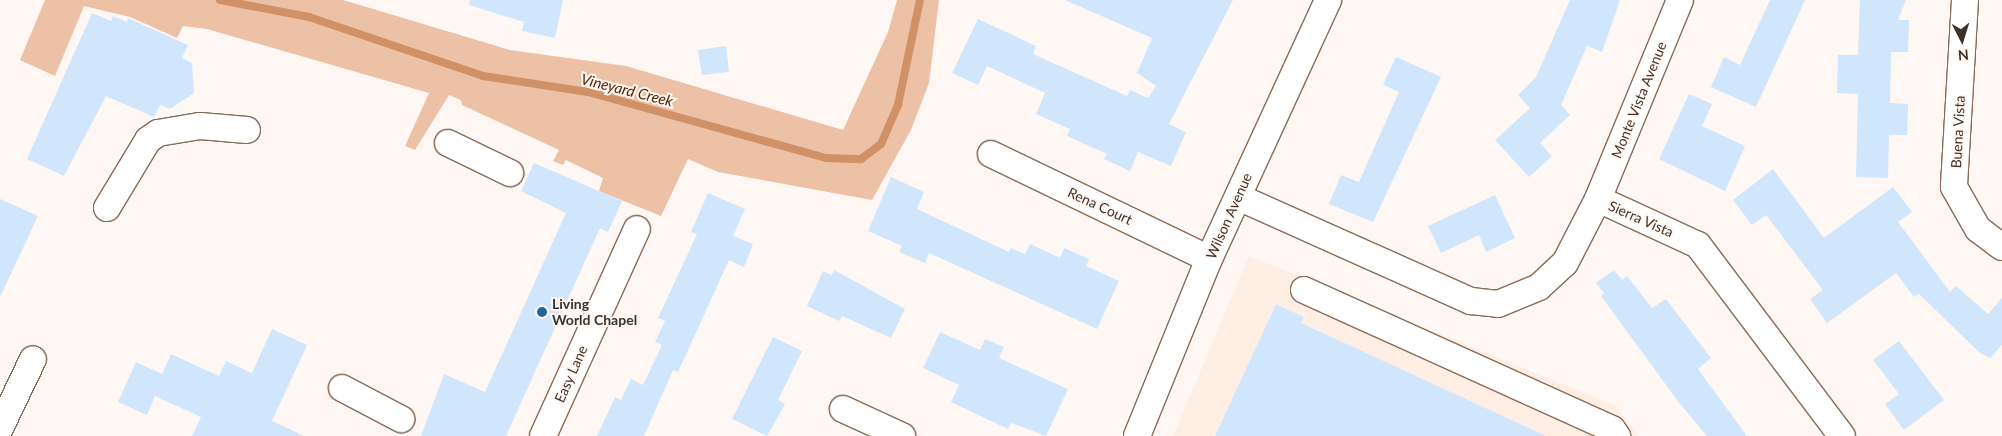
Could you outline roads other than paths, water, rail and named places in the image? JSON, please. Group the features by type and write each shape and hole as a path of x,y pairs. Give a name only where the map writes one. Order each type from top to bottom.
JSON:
{"street":[{"name":"Wilson Avenue","path":"1137,436 1210,259 1328,0"},
{"name":"Monte Vista Avenue","path":"1598,199 1680,0"},
{"name":"Buena Vista","path":"1965,0 1954,187 1978,229 2002,247"},
{"path":"107,208 148,140 158,133 200,126 247,130"},
{"path":"448,144 510,173"},
{"name":"Rena Court","path":"991,154 1210,259"},
{"name":"Sierra Vista","path":"1238,197 1471,301 1498,304 1539,287 1565,263 1598,199 1698,245 1842,436"},
{"name":"Easy Lane","path":"543,436 637,229"},
{"path":"1304,290 1612,429 1617,436"},
{"path":"0,428 33,359"},
{"path":"342,388 401,419"},
{"path":"843,409 902,436"}],"waterway":[{"name":"Vineyard Creek","path":"220,0 309,17 483,76 588,92 826,158 861,159 881,144 898,105 920,0"}],"place":[{"name":"Living World Chapel","path":"542,312"}]}
